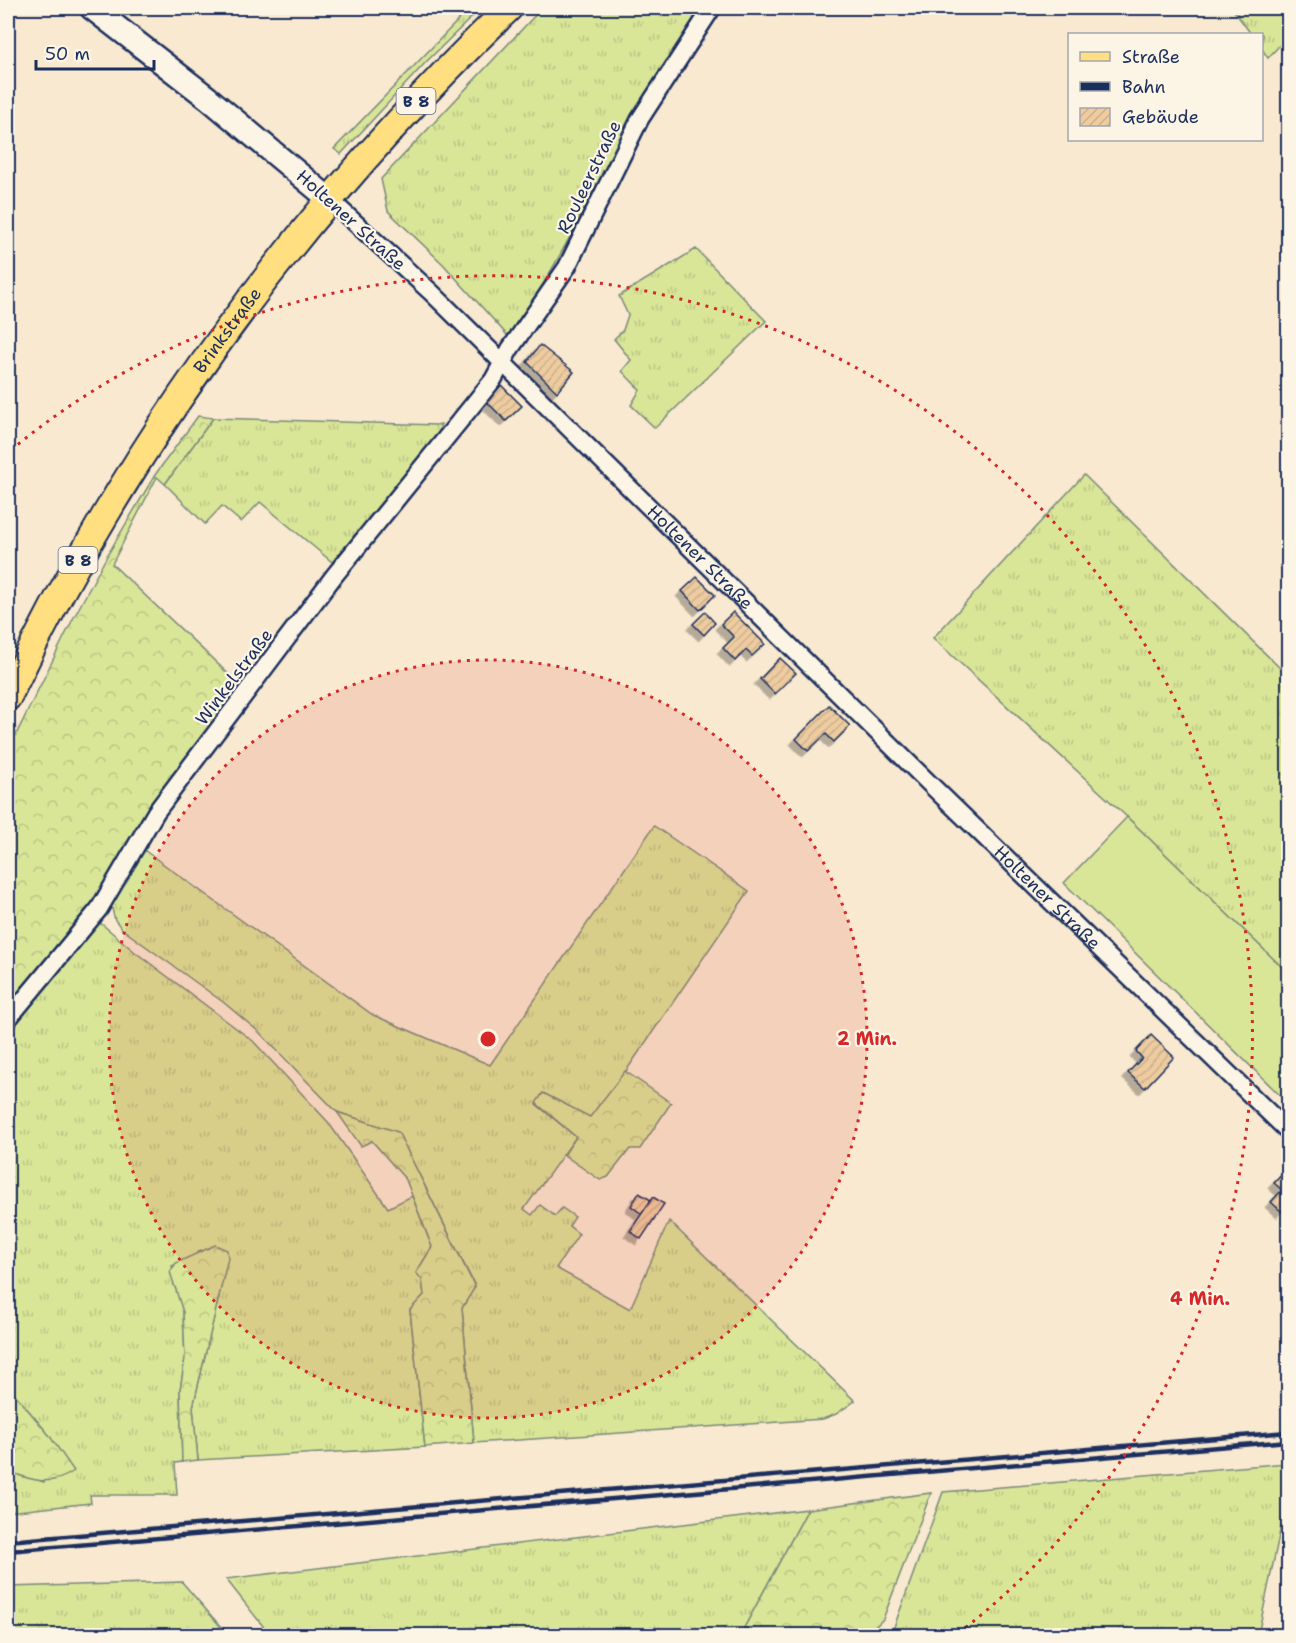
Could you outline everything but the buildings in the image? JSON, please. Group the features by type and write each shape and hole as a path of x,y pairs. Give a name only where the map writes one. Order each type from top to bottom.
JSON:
{"main road":[{"name":"Holtener Straße","path":"92,8 208,98 329,199"},
{"name":"Brinkstraße","path":"8,697 98,523 158,427 249,299 329,199 438,76 509,8"}],"street":[{"name":"Rouleerstraße","path":"502,365 567,267 640,119 712,8"},
{"name":"Holtener Straße","path":"329,199 432,293 502,365 1288,1131"},
{"name":"Winkelstraße","path":"8,1019 99,909 156,812 334,576 494,380 502,365"}],"green space":[{"path":"470,8 481,8 426,62 341,154 334,149"},
{"path":"542,8 703,8 660,72 620,140 544,282 508,336 443,264 388,211 381,179"},
{"path":"1232,8 1288,8 1288,36 1268,58 1263,50 1263,33 1250,33"},
{"path":"696,249 766,321 655,428 631,405 640,390 622,371 631,360 614,339 623,330 628,315 619,296"},
{"path":"198,416 213,418 165,484 157,477 112,564 240,685 227,708 86,918 8,1010 8,751 108,554 155,475"},
{"path":"213,418 441,424 436,441 332,562 260,502 241,522 222,506 205,524 165,484"},
{"path":"1084,475 1288,676 1288,973 1127,817 933,638"},
{"path":"1127,817 1288,973 1288,1103 1064,883"},
{"path":"654,826 749,891 626,1071 590,1118 543,1093 536,1104 576,1137 524,1209 532,1215 540,1205 555,1216 562,1208 575,1217 569,1226 579,1234 556,1268 630,1309 669,1221 855,1401 836,1414 823,1419 474,1443 462,1308 475,1286 398,1132 337,1112 259,1032 223,1002 122,929 115,920 111,905 141,848 373,1015 490,1065"},
{"path":"97,920 135,952 253,1041 328,1122 388,1208 412,1196 432,1247 416,1273 422,1278 424,1295 410,1310 425,1447 198,1460 193,1407 224,1274 201,1250 188,1260 172,1266 183,1312 185,1358 180,1390 182,1462 175,1463 177,1495 90,1495 91,1503 8,1512 8,1471 44,1482 49,1435 8,1386 8,1025"},
{"path":"625,1071 671,1103 640,1149 630,1149 608,1177 600,1180 564,1155 576,1137 536,1103 543,1093 590,1117"},
{"path":"337,1112 398,1132 475,1287 462,1308 474,1443 425,1447 410,1310 424,1295 422,1279 416,1273 432,1247 406,1180 372,1141 361,1146"},
{"path":"215,1245 227,1250 228,1258 193,1407 198,1460 182,1462 180,1390 185,1358 183,1312 170,1272 176,1263"},
{"path":"8,1386 49,1435 74,1471 57,1479 41,1481 8,1471"},
{"path":"1288,1463 1288,1493 1258,1635 885,1635 894,1627 943,1492"},
{"path":"931,1493 883,1619 867,1635 756,1635 744,1628 808,1509"},
{"path":"808,1509 744,1628 756,1635 270,1635 226,1579"},
{"path":"182,1582 228,1635 8,1635 8,1587"}],"railway":[{"path":"8,1541 1288,1432"},
{"path":"8,1551 1288,1441"}]}
